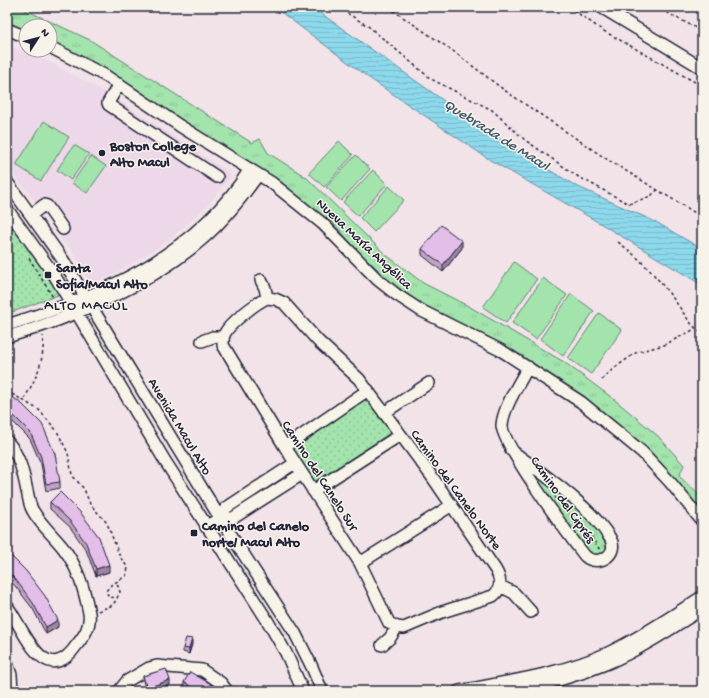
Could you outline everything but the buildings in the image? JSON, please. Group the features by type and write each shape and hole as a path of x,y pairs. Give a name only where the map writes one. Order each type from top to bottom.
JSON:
{"street":[{"path":"601,7 702,68"},
{"path":"7,29 18,34"},
{"name":"Nueva María Angélica","path":"58,51 92,68 119,84 180,126 254,172 323,224 378,280 397,295 420,310 490,344 581,402 624,436 656,467 702,521"},
{"path":"119,84 108,103 109,105 217,178"},
{"path":"7,325 87,301 166,255 186,240 212,216 237,187 254,172"},
{"name":"Avenida Macul Alto","path":"7,182 32,214 63,260 220,518 295,633 322,691"},
{"path":"32,214 46,205 63,229"},
{"path":"7,209 49,267 70,307 206,527 277,636 303,691"},
{"path":"202,341 213,337 223,337 230,326 258,303 267,298 262,280"},
{"name":"Camino del Canelo Norte","path":"267,298 275,299 284,303 318,340 354,373 368,390 452,506 498,573 500,586"},
{"path":"7,337 42,326 70,307"},
{"name":"Camino del Canelo Sur","path":"223,337 223,345 228,355 295,463 360,563 386,618 397,627"},
{"name":"Camino del Ciprés","path":"511,450 588,513 612,541 611,553 606,559 600,562 589,560 511,450 502,432 502,421 528,367"},
{"path":"384,413 429,383"},
{"path":"285,447 368,390"},
{"path":"313,491 400,435"},
{"path":"7,441 16,453 21,465 32,511 64,549 72,562 89,614 88,629 75,648 65,657 50,660 40,656 33,650 7,606"},
{"path":"206,527 220,518 226,508 295,463"},
{"path":"220,518 232,518 302,474"},
{"path":"360,563 452,506"},
{"path":"382,645 390,638 397,627 409,626 442,612 490,598 496,593 500,586 514,593 531,612"},
{"path":"459,691 541,675 587,661 631,641 702,597"},
{"path":"511,691 555,686 628,654 702,609"},
{"path":"7,663 11,675 12,691"},
{"path":"119,691 127,681 149,668 157,666 202,670 218,681 227,691"}],"path":[{"path":"337,7 368,26 431,79 492,110 524,140 577,176 629,204 651,196 657,190"},
{"path":"388,7 453,50 511,95 608,160 702,217"},
{"path":"570,7 602,30 702,86"},
{"path":"656,7 702,31"},
{"path":"618,242 640,258 673,298 695,329 702,333"},
{"path":"29,258 55,300 70,307"},
{"path":"24,399 35,381 43,356 44,349 42,326"},
{"path":"602,380 613,368 637,352 664,345 695,329"},
{"path":"7,390 24,399 39,410 57,431 68,453 72,475 84,489 87,498 112,532 128,572 126,576 108,588 107,594 114,599 117,598"},
{"path":"552,494 592,538 606,559"},
{"path":"567,531 588,513"},
{"path":"89,614 114,605 120,592 118,586 114,584"}],"shaded area":[{"name":"Boston College Alto Macul","path":"7,45 18,49 18,58 40,58 107,93 230,173 230,178 206,207 165,243 113,275 94,283 92,280 89,282 78,265 80,263 67,243 65,244 35,201 7,166"}],"green space":[{"path":"7,7 19,7 43,18 18,18 18,30 7,25"},
{"path":"58,25 90,40 252,143 260,139 268,153 306,177 385,254 423,283 470,307 564,362 615,400 658,436 684,465 679,476 702,498 702,514 655,458 614,421 532,364 422,304 396,286 361,254 333,223 282,186 102,67 58,48"},
{"path":"44,121 69,137 41,181 16,165"},
{"path":"339,141 353,155 324,187 309,173"},
{"path":"74,145 89,154 71,180 57,170"},
{"path":"356,155 370,169 341,201 326,187"},
{"path":"91,156 106,166 87,193 72,183"},
{"path":"373,170 387,184 358,216 343,202"},
{"path":"389,186 404,200 374,232 360,218"},
{"path":"7,216 61,294 7,314"},
{"path":"514,262 537,279 506,323 483,307"},
{"path":"543,278 567,295 536,339 512,323"},
{"path":"571,294 594,311 563,356 540,339"},
{"path":"599,313 622,330 591,374 568,358"},
{"path":"364,400 371,403 389,429 389,434 319,480 313,481 293,448"},
{"path":"542,480 580,510 596,527 608,546 604,555 590,556 538,482"}],"water":[{"path":"274,7 312,7 461,113 534,161 576,186 656,222 702,249 702,285 598,222 490,160 369,78"}],"place":[{"name":"Boston College Alto Macul","path":"102,153"},
{"name":"Santa Sofia/Macul Alto","path":"48,275"},
{"name":"Camino del Canelo norte/ Macul Alto","path":"194,533"}],"district":[{"name":"ALTO MACUL","path":"86,304"}],"water label":[{"name":"Quebrada de Macul","path":"497,134"}]}
